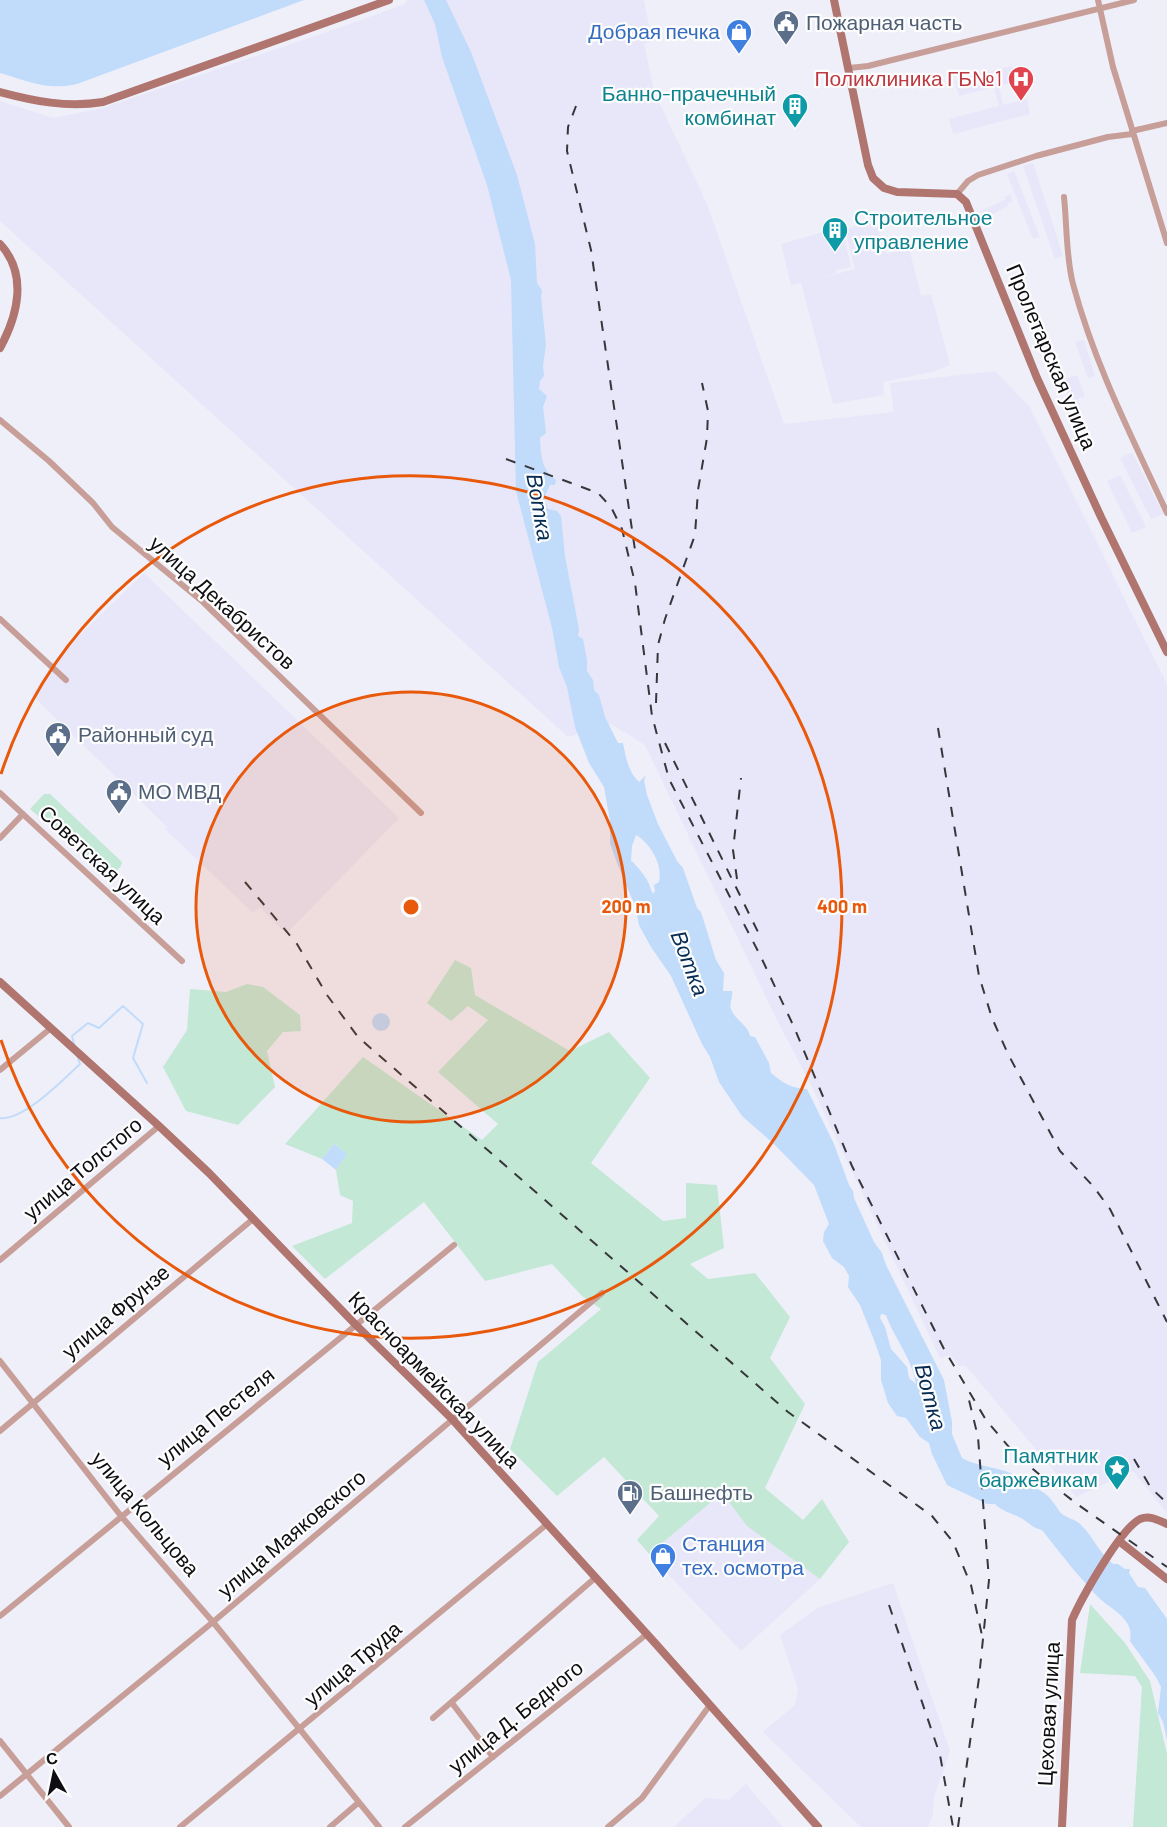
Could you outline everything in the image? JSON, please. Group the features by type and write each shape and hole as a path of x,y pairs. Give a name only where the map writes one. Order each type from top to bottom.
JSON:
{"main road":[{"path":"0,92 58,104 103,102 388,0"},
{"path":"834,0 868,165 873,178 884,188 897,192 957,194"},
{"name":"Пролетарская улица","path":"957,194 968,204 1038,378 1101,517 1167,652"},
{"path":"0,244 11,261 18,290 13,322 0,348"},
{"name":"Красноармейская улица","path":"0,982 159,1126 452,1419 818,1827"},
{"name":"Цеховая улица","path":"1062,1827 1072,1620 1078,1605 1131,1526 1142,1518 1149,1517 1167,1524"},
{"path":"1117,1544 1167,1578"}],"street":[{"path":"1098,0 1113,67 1167,243"},
{"path":"849,68 867,66 1134,0"},
{"path":"957,194 978,175 1057,150 1167,123"},
{"path":"1064,197 1072,282 1092,344 1109,391 1167,513"},
{"name":"улица Декабристов","path":"0,420 93,503 112,527 203,602 421,813"},
{"path":"0,619 66,680"},
{"name":"Советская улица","path":"0,793 182,960"},
{"path":"0,838 23,814"},
{"path":"0,1070 51,1028"},
{"name":"улица Толстого","path":"0,1260 159,1126"},
{"name":"улица Фрунзе","path":"0,1431 253,1219"},
{"name":"улица Пестеля","path":"0,1616 454,1245"},
{"name":"улица Маяковского","path":"0,1796 213,1622 602,1293"},
{"name":"улица Кольцова","path":"0,1361 121,1516 213,1622 379,1827"},
{"name":"улица Труда","path":"180,1827 546,1525"},
{"path":"433,1718 596,1578"},
{"name":"улица Д. Бедного","path":"405,1827 647,1634"},
{"path":"452,1703 493,1756"},
{"path":"608,1827 642,1798 710,1705"},
{"path":"0,1741 64,1825"},
{"path":"330,1827 358,1803"}],"shaded area":[{"path":"407,0 644,0 652,42 644,43 654,91 707,204 784,424 894,412 890,383 995,371 1029,406 1167,684 1167,1513 1133,1471 1076,1497 966,1366 959,1366 950,1355 940,1358 811,1085 775,1016 645,745 611,724 568,737 0,221 0,101 53,118 103,108 347,25 405,4"},
{"name":"Поликлиника ГБ№1","path":"1012,66 1016,82 999,86 1003,105 1027,99 1030,114 953,134 949,119 999,106 994,87 959,96 955,81"},
{"path":"1033,163 1063,256 1055,259 1023,166"},
{"path":"1014,171 1040,237 1033,239 1007,174"},
{"path":"1011,195 1012,202 1008,203 1008,206 983,219 980,211 1005,200 1005,196"},
{"path":"876,221 886,254 909,248 921,296 931,294 950,365 936,371 883,382 884,395 833,404 801,283 791,285 781,244 842,227 851,267 836,270 836,273 821,278 855,269 845,229"},
{"path":"1084,340 1095,376 1088,378 1075,342"},
{"path":"1077,375 1085,396 1078,399 1080,405 1071,408 1062,380"},
{"path":"1132,452 1163,514 1151,519 1120,458"},
{"path":"1120,475 1146,527 1132,533 1107,481"},
{"path":"144,573 399,818 286,934 260,907 253,913 165,829 167,827 32,695 57,657"},
{"path":"722,1493 747,1526 820,1579 741,1651 649,1554"},
{"path":"893,1583 950,1751 934,1797 933,1815 928,1827 861,1827 763,1732 795,1705 798,1689 780,1635 817,1608"},
{"path":"746,1784 783,1827 674,1827 705,1798 729,1800"}],"green space":[{"path":"44,794 50,794 122,862 110,879 30,809"},
{"path":"455,960 471,968 475,995 570,1051 609,1032 650,1078 591,1163 663,1221 686,1218 686,1183 717,1185 724,1248 690,1264 708,1279 755,1273 790,1317 770,1358 805,1404 765,1488 803,1520 822,1499 849,1542 820,1579 747,1526 722,1493 649,1554 637,1540 659,1516 604,1457 557,1496 510,1449 538,1362 601,1309 582,1296 552,1264 485,1281 424,1202 325,1279 292,1246 352,1223 353,1201 340,1195 336,1170 347,1154 334,1144 322,1159 285,1144 363,1057 482,1140 498,1124 438,1072 488,1020 468,1006 451,1021 427,1003"},
{"path":"247,984 263,987 300,1015 301,1031 283,1032 267,1051 275,1087 238,1125 186,1111 163,1067 187,1030 190,989 226,992"},
{"path":"1090,1604 1125,1643 1150,1681 1167,1754 1167,1827 1133,1827 1142,1687 1135,1676 1080,1673"}],"water":[{"path":"0,0 304,0 77,84 47,86 0,73"},
{"name":"Вотка","path":"424,0 446,0 471,52 517,175 535,244 537,283 542,290 546,345 544,376 540,381 539,389 547,396 543,407 546,433 540,438 541,451 547,471 556,480 555,485 550,485 544,498 548,509 557,511 561,516 565,556 579,629 578,636 583,639 587,671 593,680 594,690 599,695 605,717 618,743 623,743 628,764 635,778 639,782 646,775 644,780 647,795 658,824 683,868 697,908 701,912 716,960 724,973 723,991 732,991 733,1013 750,1036 755,1037 769,1063 771,1073 788,1084 807,1089 834,1144 854,1198 874,1242 882,1253 944,1380 952,1434 962,1458 1015,1475 1029,1487 1044,1493 1062,1514 1078,1522 1085,1529 1103,1555 1113,1564 1130,1569 1129,1573 1138,1587 1145,1588 1167,1619 1167,1740 1163,1722 1158,1713 1161,1687 1130,1641 1130,1630 1124,1619 1091,1590 1042,1530 995,1504 987,1504 947,1485 929,1443 920,1437 906,1418 897,1416 888,1403 881,1380 881,1360 860,1305 848,1287 849,1276 844,1267 832,1258 823,1241 824,1232 829,1224 814,1185 775,1145 742,1116 719,1082 710,1057 671,976 639,925 635,906 610,843 610,821 604,787 589,763 575,727 567,687 559,667 552,628 516,491 511,280 487,185 442,57 435,24","holes":["636,835 655,855 660,875 659,882 654,885 653,894 646,878 631,861 632,846","881,1314 886,1315 911,1365 916,1384 909,1378 907,1367 891,1349 880,1318"]},
{"path":"381,1013 387,1016 390,1022 387,1028 381,1031 375,1028 372,1022 375,1016"},
{"path":"334,1144 347,1154 336,1170 322,1159"}],"waterway":[{"path":"74,1044 72,1036 88,1023 99,1028 123,1006 143,1024 133,1058 147,1083"},
{"path":"0,1118 20,1113 42,1098 80,1064 77,1055"}],"railway":[{"path":"576,106 568,127 567,151 591,250 635,550"},
{"path":"656,703 658,645 695,535 698,490 707,438 708,411 702,383"},
{"path":"506,459 598,493 611,507 622,529 635,583 652,716 669,779 760,955 794,1027 852,1166 944,1349 986,1420 1014,1453 1040,1475 1167,1567"},
{"path":"938,728 979,976 992,1018 1008,1054 1060,1151 1093,1186 1110,1209 1167,1322"},
{"path":"665,743 759,934"},
{"path":"737,879 733,850 741,778"},
{"path":"245,882 297,944 327,995 358,1037 788,1412 932,1516 953,1542 971,1585 983,1640"},
{"path":"958,1827 979,1678 989,1580 978,1437 969,1400"},
{"path":"1134,1459 1151,1488 1167,1503"},
{"path":"889,1605 940,1755 953,1827"}],"place":[{"name":"Пожарная часть","path":"786,46"},
{"name":"Добрая печка","path":"739,55"},
{"name":"Поликлиника ГБ№1","path":"1021,102"},
{"name":"Банно-прачечный комбинат","path":"795,129"},
{"name":"Строительное управление","path":"835,253"},
{"name":"Районный суд","path":"58,758"},
{"name":"МО МВД","path":"119,815"},
{"name":"Памятник баржевикам","path":"1117,1491"},
{"name":"Башнефть","path":"630,1516"},
{"name":"Станция тех. осмотра","path":"663,1579"}]}
